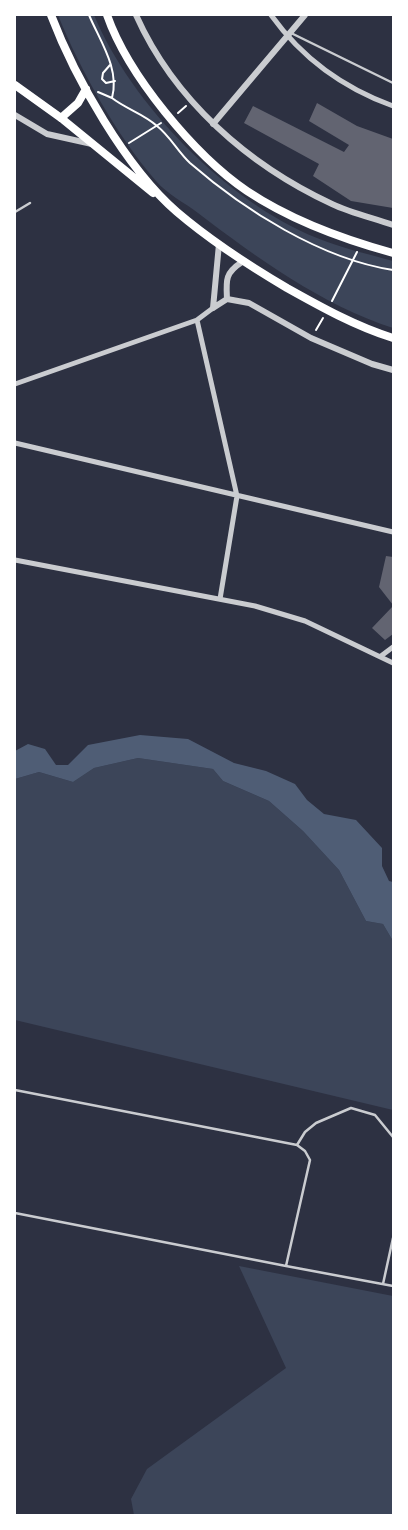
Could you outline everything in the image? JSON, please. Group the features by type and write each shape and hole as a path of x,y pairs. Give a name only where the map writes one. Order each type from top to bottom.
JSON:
{"main road":[{"path":"51,15 60,38 86,89 122,148 140,173 176,211"},
{"path":"107,15 111,27 143,82 171,119 210,160 246,190 319,229 359,244 393,253"},
{"path":"15,85 61,118 242,262 327,311 372,332 393,338"},
{"path":"61,118 78,102 86,89"}],"street":[{"path":"136,15 162,63 192,101 213,124 255,159 292,183 333,205 393,225"},
{"path":"271,15 324,71 372,99 393,106"},
{"path":"213,124 305,15"},
{"path":"15,115 47,134 93,144"},
{"path":"213,308 219,244"},
{"path":"227,299 226,282 230,270 242,262"},
{"path":"15,384 197,320 227,299 249,303 312,338 372,364 393,370"},
{"path":"197,320 237,496 220,599"},
{"path":"15,443 393,532"},
{"path":"15,560 255,606 305,621 393,663"},
{"path":"381,656 393,647"}],"lane":[{"path":"290,35 393,83"},
{"path":"15,212 30,203"},
{"path":"15,1090 297,1145 305,1151 310,1160 286,1266"},
{"path":"297,1145 305,1132 316,1123 351,1108 375,1115 393,1137"},
{"path":"15,1213 393,1286"},
{"path":"383,1284 393,1238"}],"path":[{"path":"111,64 103,73 102,78 106,83 115,81"},
{"path":"122,148 171,119 192,101"},
{"path":"312,338 354,261 359,244"}],"shaded area":[{"path":"58,15 94,15 111,49 132,82 157,115 217,175 249,200 283,222 317,238 393,261 393,328 341,307 291,279 243,247 160,186 127,144 101,102 77,58"},
{"path":"140,735 188,739 234,763 266,771 295,784 307,800 324,814 356,820 382,848 382,866 389,881 393,882 393,941 383,924 366,921 339,870 303,831 269,801 223,781 213,769 138,758 94,768 73,782 39,772 15,779 15,751 28,744 45,749 56,765 68,765 88,745"},
{"path":"138,758 213,769 223,781 269,801 303,831 339,870 366,921 383,924 393,941 393,1110 15,1020 15,779 39,772 73,782 94,768"},
{"path":"239,1266 393,1296 393,1515 134,1515 131,1499 147,1469 286,1368"}],"building":[{"path":"317,103 357,126 393,139 393,208 351,201 313,176 319,164 244,123 253,106 344,152 349,145 309,121"},
{"path":"386,556 393,557 393,605 379,587"},
{"path":"393,606 393,634 385,640 372,628"}]}
